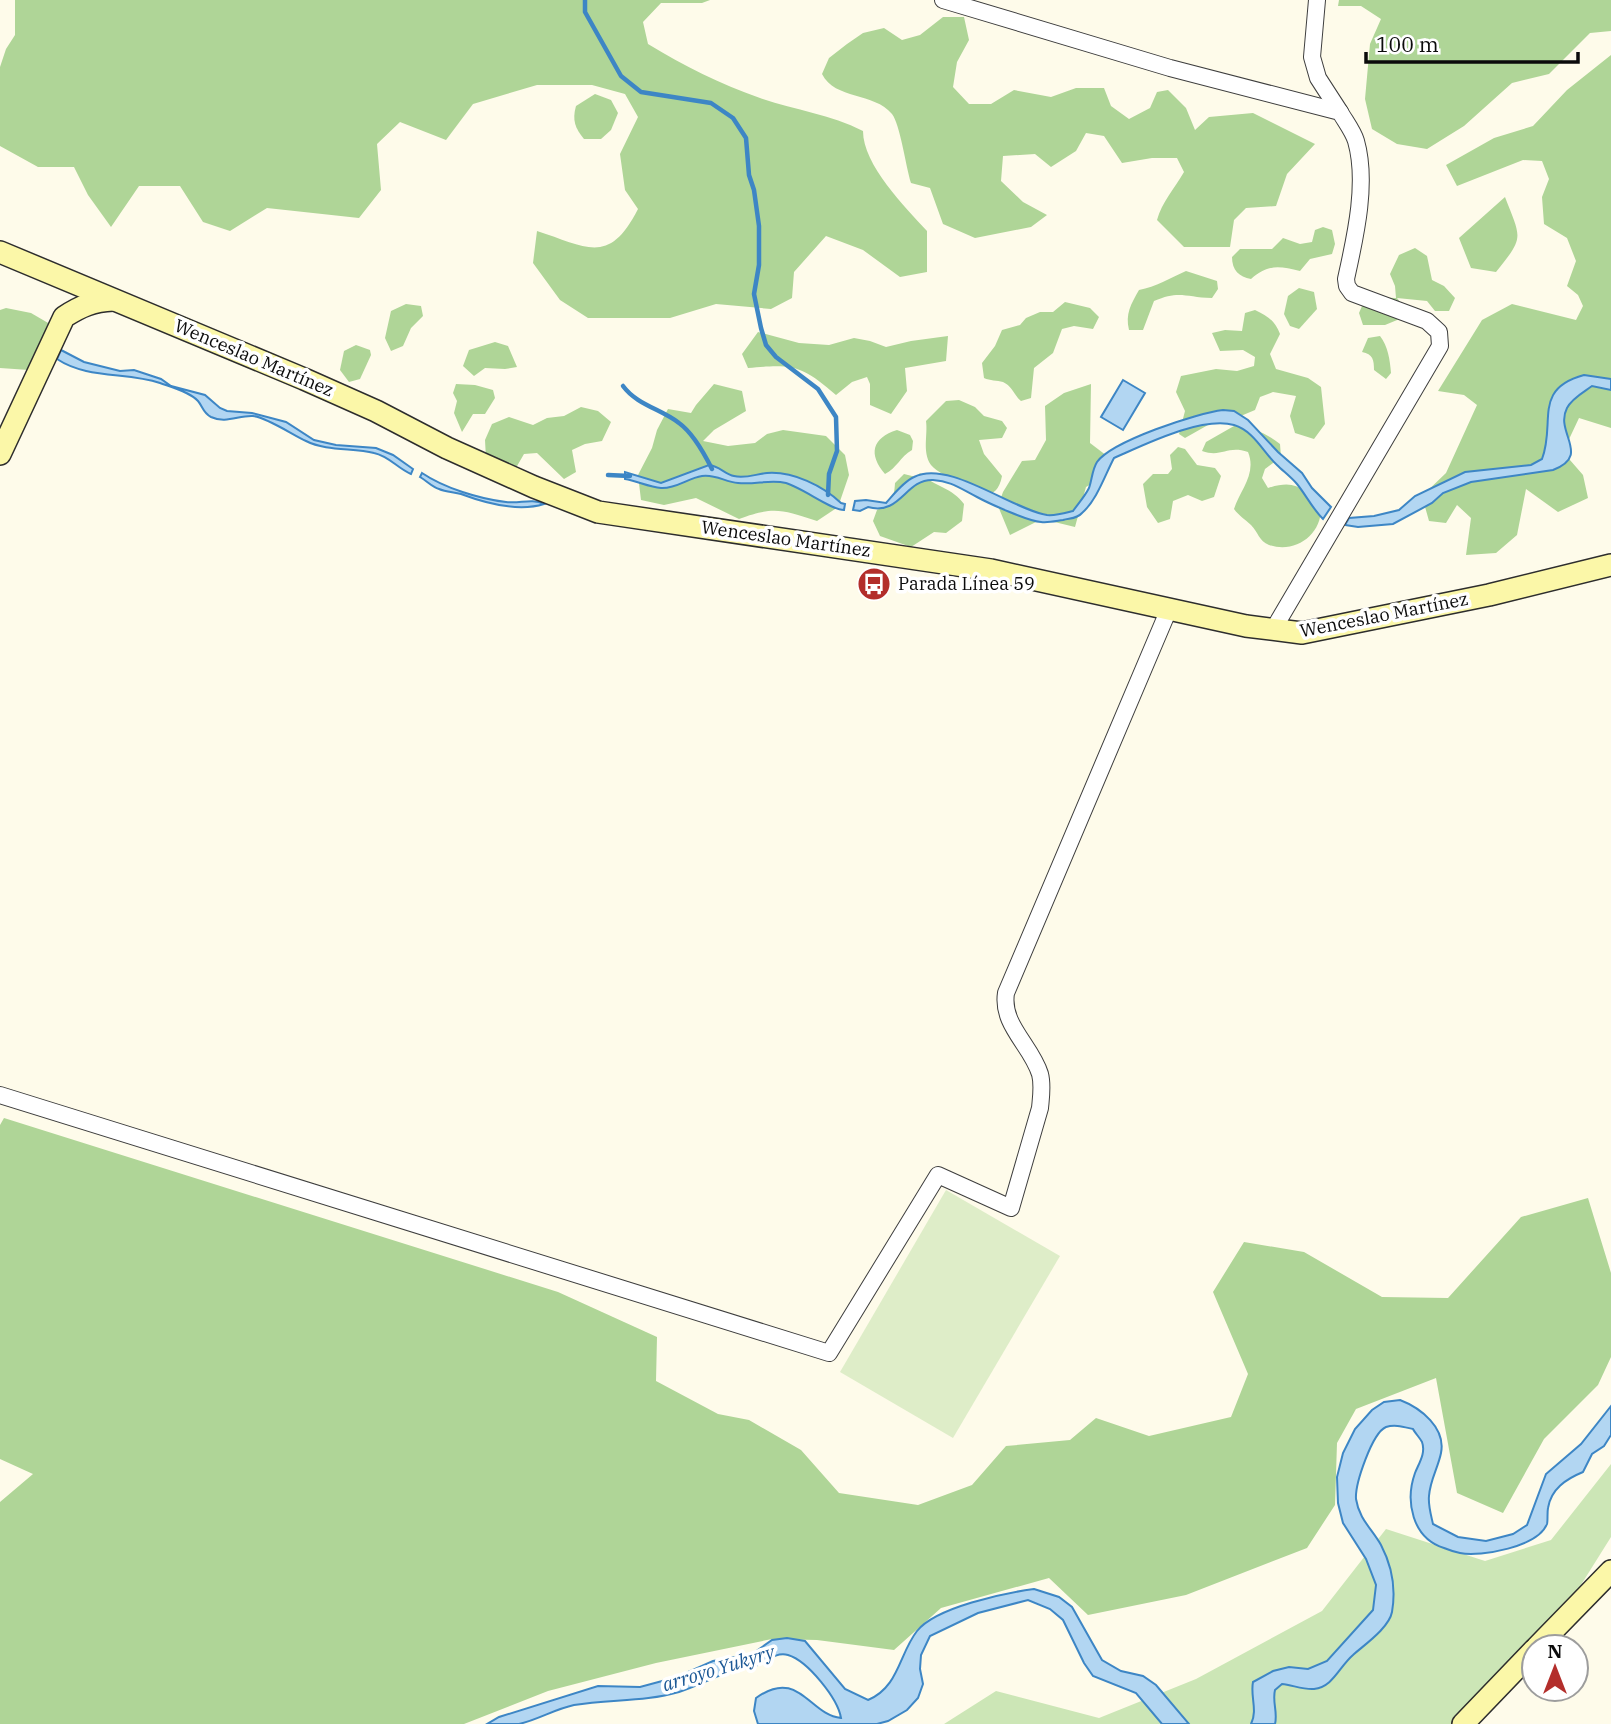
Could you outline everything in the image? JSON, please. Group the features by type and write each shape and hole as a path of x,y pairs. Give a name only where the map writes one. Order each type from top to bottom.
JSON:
{"main road":[{"name":"Wenceslao Martínez","path":"0,252 304,379 376,411 447,448 598,512 991,570 1246,626 1301,633 1489,595 1611,565"},
{"path":"45,271 55,285 64,317"},
{"path":"0,454 64,317 82,305 113,300"},
{"path":"1550,1633 1611,1571"},
{"path":"1463,1724 1520,1664"}],"street":[{"path":"943,0 1174,69 1340,112"},
{"path":"1273,629 1440,346 1439,332 1427,321 1352,293 1347,286 1346,279 1359,220 1356,140 1318,78 1312,57 1317,0"},
{"path":"0,1095 829,1353 937,1175 1011,1208 1042,1094 1040,1076 1034,1061 1006,1012 1006,993 1169,609"}],"green space":[{"path":"15,0 710,0 702,3 661,3 643,22 648,44 731,87 838,120 863,131 865,144 877,171 927,231 927,272 900,277 863,250 826,236 794,272 792,298 771,309 716,304 670,318 588,318 560,300 533,263 537,231 583,246 606,245 617,239 638,209 625,190 620,154 638,117 625,94 592,85 537,85 473,104 446,140 400,122 377,144 381,190 359,218 267,208 230,231 203,222 180,186 139,186 111,227 88,195 74,167 38,167 0,146 0,67 6,49 15,35"},
{"path":"1339,0 1611,0 1611,31 1590,33 1549,74 1512,83 1464,126 1427,149 1397,144 1372,129 1365,99 1370,44 1381,19 1361,6 1338,6"},
{"path":"943,17 964,17 969,40 957,62 953,87 969,104 991,104 1014,90 1051,97 1076,88 1104,88 1111,106 1129,119 1150,108 1157,92 1168,90 1186,108 1195,130 1209,117 1253,113 1315,144 1287,174 1276,206 1246,208 1234,220 1230,247 1184,247 1157,220 1165,201 1184,172 1177,158 1152,158 1122,163 1104,136 1086,133 1076,151 1051,167 1035,154 1003,156 1001,181 1023,202 1047,215 1031,227 975,238 943,224 930,188 911,183 892,114 875,102 836,88 822,74 829,58 863,33 884,28 902,40 920,35"},
{"path":"1611,55 1611,428 1579,418 1563,452 1583,475 1588,498 1558,512 1526,489 1517,535 1496,553 1466,555 1471,518 1457,505 1446,523 1429,521 1422,496 1446,473 1477,405 1464,395 1438,391 1482,320 1512,304 1576,320 1583,306 1578,295 1567,286 1576,261 1567,238 1544,224 1542,197 1549,179 1542,161 1523,160 1457,186 1446,165 1494,138 1533,126 1567,90"},
{"path":"595,94 611,100 618,113 611,130 601,139 584,139 575,124 576,106"},
{"path":"1505,197 1517,230 1516,244 1496,272 1471,268 1459,238"},
{"path":"1323,227 1332,230 1335,244 1332,254 1310,259 1300,271 1274,268 1251,279 1243,277 1235,269 1232,257 1240,249 1272,249 1283,238 1300,244 1312,242 1315,230"},
{"path":"1415,248 1427,256 1432,280 1444,286 1455,298 1449,311 1435,311 1427,301 1397,298 1403,306 1402,318 1385,325 1363,325 1359,313 1366,297 1396,298 1390,274 1399,255"},
{"path":"1186,271 1217,281 1218,289 1212,298 1176,295 1154,301 1143,330 1129,330 1128,314 1139,290 1157,285"},
{"path":"1299,288 1314,292 1317,309 1299,329 1290,326 1284,314 1288,296"},
{"path":"1065,302 1090,308 1099,317 1093,329 1074,326 1062,329 1053,353 1034,368 1031,398 1021,401 1006,384 984,378 982,363 995,346 1002,330 1020,325 1026,318 1040,312 1053,312"},
{"path":"406,304 421,306 423,316 411,328 403,346 391,351 385,338 391,311"},
{"path":"6,308 31,313 55,327 29,370 0,368 0,310"},
{"path":"1255,310 1270,319 1280,334 1270,354 1276,369 1308,378 1321,387 1325,424 1314,439 1295,433 1290,416 1296,396 1273,392 1260,397 1255,410 1208,425 1185,438 1179,434 1185,411 1176,392 1181,376 1216,369 1237,371 1254,366 1255,357 1243,350 1220,351 1212,333 1225,330 1242,331 1245,313"},
{"path":"758,332 799,343 829,345 854,338 886,347 948,336 946,361 905,368 907,391 891,414 870,405 870,384 867,377 852,382 836,395 805,372 796,369 776,366 748,368 742,354"},
{"path":"1380,336 1390,363 1391,373 1386,379 1374,370 1371,356 1362,352 1368,338"},
{"path":"495,342 508,346 517,367 485,368 474,376 463,366 469,350"},
{"path":"356,345 370,350 371,355 360,379 349,382 340,370 344,351"},
{"path":"456,384 493,390 495,398 485,414 473,414 462,432 454,413 457,401 453,393"},
{"path":"714,384 742,391 746,411 714,430 703,441 728,446 755,443 767,434 783,430 826,436 845,455 849,475 838,507 817,521 778,511 761,512 739,519 696,498 664,505 641,500 638,475 668,409 691,413"},
{"path":"1091,384 1090,443 1111,459 1105,476 1086,487 1075,527 1042,519 1010,535 998,506 1003,492 1022,461 1035,460 1046,440 1045,406 1064,393"},
{"path":"959,400 975,407 984,416 1002,421 1007,428 1002,438 979,440 984,454 1002,476 999,486 989,494 975,492 942,474 928,460 926,421 946,401"},
{"path":"581,407 598,411 611,422 602,441 572,450 576,472 564,479 537,453 524,454 513,473 486,459 485,440 492,424 509,417 533,425 547,418 564,416"},
{"path":"1234,426 1259,431 1280,444 1281,457 1265,469 1262,478 1268,488 1278,485 1299,487 1321,509 1317,527 1305,540 1288,547 1269,545 1234,509 1249,475 1248,452 1202,451 1206,442"},
{"path":"897,430 910,435 913,441 912,450 885,474 876,460 875,448 882,437"},
{"path":"1178,447 1185,449 1197,465 1215,468 1221,476 1214,497 1202,501 1188,495 1173,501 1170,519 1158,523 1147,507 1143,484 1153,474 1168,474 1172,469 1170,455"},
{"path":"920,473 960,499 964,504 962,521 946,533 934,532 911,547 880,536 873,521 877,510 891,500 895,483 904,474 916,477"},
{"path":"4,1118 558,1292 657,1337 656,1381 718,1414 749,1420 801,1450 839,1493 918,1505 972,1485 1006,1446 1070,1440 1096,1418 1149,1436 1231,1417 1248,1374 1213,1292 1244,1242 1304,1252 1382,1297 1448,1298 1521,1217 1588,1198 1611,1273 1611,1357 1598,1385 1544,1439 1503,1513 1457,1493 1436,1378 1356,1409 1337,1443 1335,1505 1307,1548 1186,1595 1088,1615 1049,1578 941,1608 894,1650 817,1640 772,1639 656,1663 548,1691 464,1724 0,1724 0,1502 33,1474 0,1459 0,1125"},
{"path":"946,1190 1060,1256 953,1438 840,1372"},
{"path":"1611,1464 1611,1537 1551,1633 1520,1633 1520,1667 1458,1724 944,1724 996,1691 1099,1718 1196,1679 1322,1611 1386,1529 1485,1561 1551,1540"}],"water":[{"path":"61,350 84,362 120,371 134,370 161,379 171,386 205,395 227,411 252,413 286,422 314,440 336,445 376,448 393,455 413,469 411,474 374,453 314,444 258,417 217,419 208,415 195,398 185,392 147,380 81,370 57,359"},
{"path":"1584,375 1611,379 1611,390 1592,386 1569,404 1564,417 1571,450 1570,458 1564,464 1553,470 1471,482 1443,493 1432,503 1393,524 1358,527 1345,525 1349,518 1399,510 1415,496 1465,472 1531,465 1542,459 1552,398 1557,389 1568,381"},
{"path":"1123,380 1145,393 1123,430 1101,417"},
{"path":"1223,410 1234,411 1248,420 1302,473 1312,488 1331,507 1323,519 1297,484 1253,437 1241,428 1221,423 1173,433 1114,458 1092,501 1080,515 1073,518 1035,521 1000,508 951,484 933,480 916,485 888,506 853,510 855,501 886,503 906,482 928,473 944,474 962,480 1047,515 1073,511 1089,488 1097,462 1119,445 1194,416"},
{"path":"709,465 738,477 777,473 797,477 845,504 844,510 780,482 738,483 707,476 661,488 625,479 625,472 661,483"},
{"path":"422,473 451,488 485,498 544,504 513,507 491,503 436,488 420,477"},
{"path":"1400,1400 1424,1414 1440,1435 1441,1453 1430,1490 1430,1510 1433,1524 1458,1537 1486,1541 1513,1534 1527,1525 1546,1474 1581,1444 1611,1406 1611,1435 1604,1446 1592,1454 1583,1472 1565,1481 1552,1495 1547,1524 1542,1532 1533,1539 1508,1549 1469,1554 1454,1552 1433,1543 1418,1527 1411,1506 1411,1495 1415,1473 1423,1454 1421,1440 1413,1429 1400,1426 1386,1427 1381,1431 1365,1460 1356,1499 1366,1524 1381,1545 1388,1561 1394,1595 1390,1618 1326,1685 1310,1689 1282,1684 1275,1690 1275,1724 1251,1724 1254,1714 1253,1682 1273,1671 1289,1667 1308,1669 1327,1661 1373,1610 1376,1585 1366,1559 1343,1523 1338,1503 1337,1477 1343,1453 1355,1429 1372,1410 1384,1402"},
{"name":"arroyo Yukyry","path":"1034,1589 1059,1597 1072,1607 1102,1660 1121,1671 1143,1676 1156,1685 1189,1724 1162,1724 1136,1693 1093,1676 1063,1620 1050,1609 1028,1600 978,1613 930,1636 921,1655 923,1684 918,1698 907,1710 877,1724 758,1724 754,1711 756,1698 771,1690 783,1688 803,1695 820,1709 841,1718 834,1701 813,1673 796,1659 783,1654 754,1667 731,1672 679,1692 640,1699 574,1705 519,1724 487,1724 499,1717 598,1686 640,1687 677,1677 713,1661 752,1654 772,1640 787,1638 805,1641 845,1689 868,1700 892,1679 911,1640 926,1622 972,1602"}],"waterway":[{"path":"585,0 585,12 621,76 641,92 711,103 733,118 746,138 749,175 759,226 759,265 754,294 761,328 766,345 776,357 818,389 836,417 837,451 829,474 828,495"},
{"path":"623,386 635,398 684,427 698,444 712,469"},
{"path":"608,475 630,476"}],"place":[{"name":"Parada Línea 59","path":"874,584"}]}
